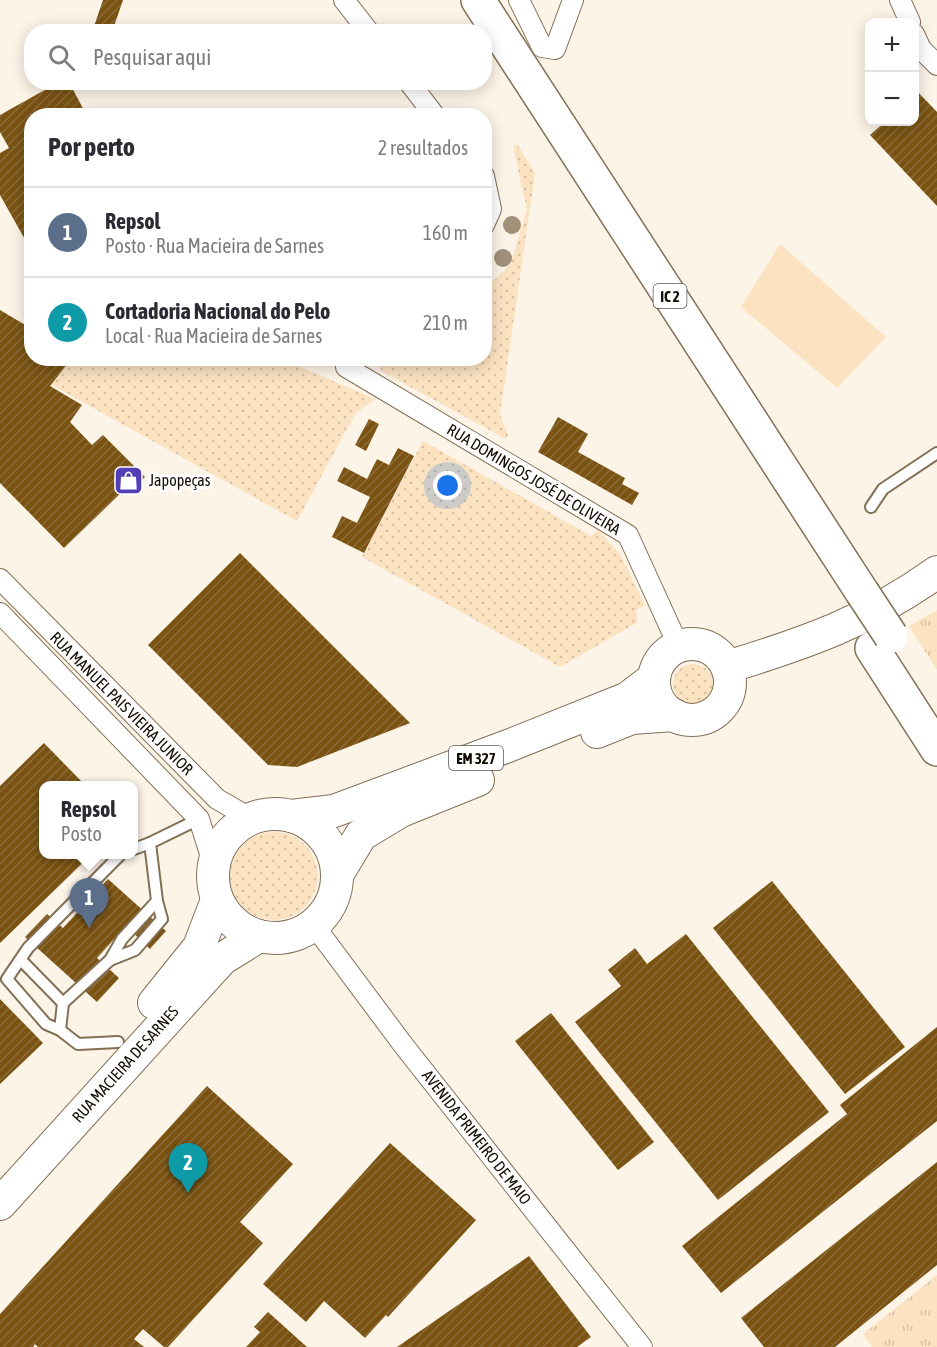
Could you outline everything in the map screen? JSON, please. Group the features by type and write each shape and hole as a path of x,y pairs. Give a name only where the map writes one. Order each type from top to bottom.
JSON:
{"highway":[{"path":"460,0 475,24"},
{"name":"IC 2","path":"478,0 881,642 937,749"},
{"name":"IC 2","path":"492,51 854,598"},
{"name":"IC 2","path":"881,642 937,708"}],"main road":[{"path":"679,646 690,644 712,650 727,667 830,633 864,618 890,605 937,572"},
{"name":"EM 327","path":"250,818 270,814 291,816 334,811 628,698 654,678 662,659 679,646"},
{"name":"EM 327","path":"259,936 278,938 297,934 313,924 330,902 337,874 361,835 401,811 632,718 674,716 696,720 717,710 729,690 727,667"},
{"path":"654,678 658,700 674,716"},
{"name":"EM 327","path":"291,816 310,824 325,839 334,856 337,874"},
{"path":"250,818 232,830 220,845 213,863 212,882 217,900 227,916 242,928 259,936"},
{"name":"RUA MACIEIRA DE SARNES","path":"0,1174 199,947 217,900"},
{"name":"RUA MACIEIRA DE SARNES","path":"0,1204 222,959 259,936"}],"street":[{"path":"344,0 363,24"},
{"path":"519,0 542,48 555,49 573,0"},
{"path":"900,0 908,18"},
{"path":"919,44 937,65"},
{"path":"415,90 429,108"},
{"name":"RUA DOMINGOS JOSÉ DE OLIVEIRA","path":"347,366 628,535 679,646"},
{"name":"RUA MANUEL PAIS VIEIRA JUNIOR","path":"0,579 218,799 250,818"},
{"name":"RUA MANUEL PAIS VIEIRA JUNIOR","path":"0,613 199,819 213,863"},
{"name":"AVENIDA PRIMEIRO DE MAIO","path":"313,924 404,1046 642,1347"}],"lane":[{"path":"871,507 883,489 937,453"},
{"path":"138,848 199,819"},
{"path":"110,960 135,950 162,918 157,901 150,843"},
{"path":"117,859 28,948 8,979 46,1024 60,1030 78,1044 118,1042"},
{"path":"60,1030 63,1003 110,960 122,939 157,901"},
{"path":"21,960 63,1003"}],"green space":[{"path":"517,144 535,173 500,415 508,435 506,439 381,371 380,366 492,366 492,282 510,265 527,210 513,146"},
{"path":"780,244 886,337 837,388 741,307"},
{"path":"64,366 298,366 375,399 355,414 297,521 50,384"},
{"path":"423,441 591,536 598,530 620,554 645,605 636,610 638,622 560,667 362,557"},
{"path":"937,610 937,670 909,626"},
{"path":"693,664 707,670 713,684 707,698 693,704 679,698 673,684 679,670"},
{"path":"274,832 299,839 311,851 318,876 311,901 299,913 274,920 249,913 237,901 230,876 237,851 249,839"},
{"path":"937,1275 937,1347 872,1347 863,1334"}],"building":[{"path":"103,0 123,0 115,24 95,24"},
{"path":"45,90 73,90 83,108 24,108 24,238 0,195 0,153 9,148 0,132 0,115"},
{"path":"919,93 937,112 937,206 870,135 880,126 919,126"},
{"path":"0,310 24,324 24,366 66,366 50,386 82,405 70,422 92,445 103,435 145,477 129,493 125,489 64,548 0,483"},
{"path":"558,417 588,434 578,452 625,478 622,484 639,493 632,505 538,452"},
{"path":"369,419 379,424 366,451 355,445"},
{"path":"398,448 414,456 364,553 332,537 342,516 357,523 370,497 337,481 344,467 367,479 377,459 389,465"},
{"path":"240,553 410,723 297,767 268,765 148,645"},
{"path":"44,743 81,781 39,781 39,859 87,859 0,943 0,786"},
{"path":"108,879 166,931 150,949 126,926 97,958 119,978 97,1002 25,937 47,914 63,928"},
{"path":"772,881 905,1047 845,1094 713,928"},
{"path":"686,934 829,1112 718,1200 575,1022 621,986 608,970 635,948 647,964"},
{"path":"0,999 43,1043 0,1084"},
{"path":"551,1013 654,1142 618,1170 515,1041"},
{"path":"937,1027 937,1121 721,1293 682,1246 847,1114 840,1105"},
{"path":"207,1086 293,1164 240,1222 263,1243 168,1347 164,1347 143,1329 134,1339 144,1347 38,1347 35,1344 33,1347 0,1347 0,1314"},
{"path":"390,1143 476,1220 388,1317 386,1315 365,1338 324,1301 306,1322 263,1284"},
{"path":"937,1162 937,1265 835,1347 764,1347 741,1318"},
{"path":"529,1256 591,1337 577,1347 397,1347"},
{"path":"268,1312 307,1347 246,1347 260,1332 254,1327"}],"place":[{"name":"Japopeças","path":"128,480"},
{"name":"Repsol","path":"89,928"},
{"name":"Cortadoria Nacional do Pelo","path":"188,1193"}]}
